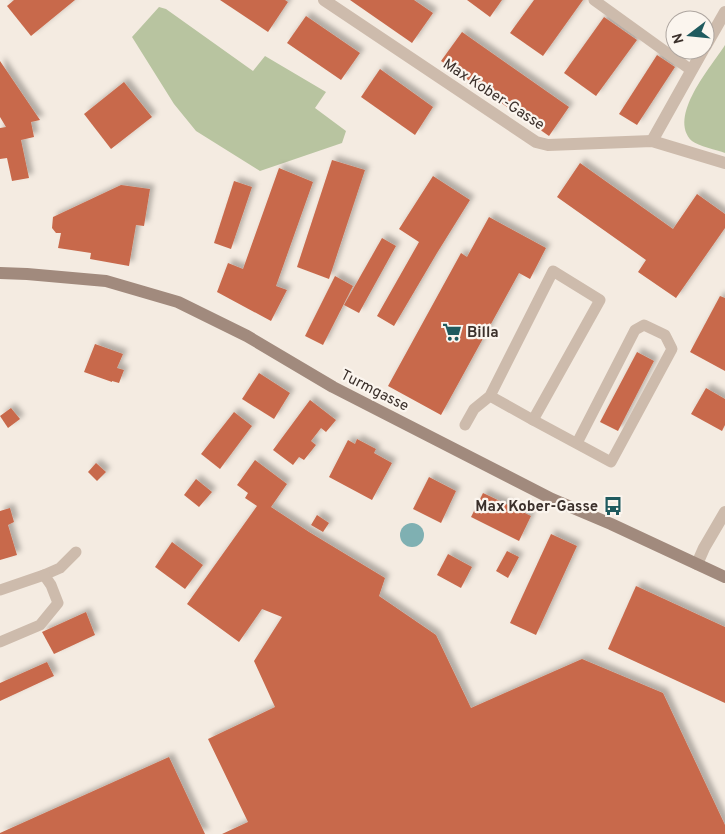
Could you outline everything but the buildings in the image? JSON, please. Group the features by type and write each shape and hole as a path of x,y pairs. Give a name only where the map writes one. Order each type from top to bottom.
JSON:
{"main road":[{"name":"Turmgasse","path":"0,273 106,281 178,302 247,336 333,387 552,499 725,577"}],"street":[{"name":"Max Kober-Gasse","path":"324,0 536,142 548,145 652,141 725,163"},
{"path":"715,30 725,12"},
{"path":"652,141 697,60"},
{"path":"698,564 704,548 725,512"}],"lane":[{"path":"594,0 691,70"},
{"path":"465,425 474,409 490,396 552,271 600,300 533,420"},
{"path":"490,396 533,420 577,444 611,462 672,350 665,334 644,325 635,330 577,444"},
{"path":"0,590 44,576 60,568 76,552"},
{"path":"0,642 40,625 58,604 51,585 44,576"}],"green space":[{"path":"159,7 166,9 253,71 265,56 326,92 315,108 346,131 342,143 260,171 196,131 174,104 132,37"},
{"path":"725,45 725,153 695,143 686,131 685,119 688,106 694,92"}],"water":[{"path":"412,523 417,524 423,530 423,540 417,546 412,547 407,546 401,540 400,535 401,530 407,524"}],"place":[{"name":"Billa","path":"452,332"},
{"name":"Max Kober-Gasse","path":"613,506"}]}
